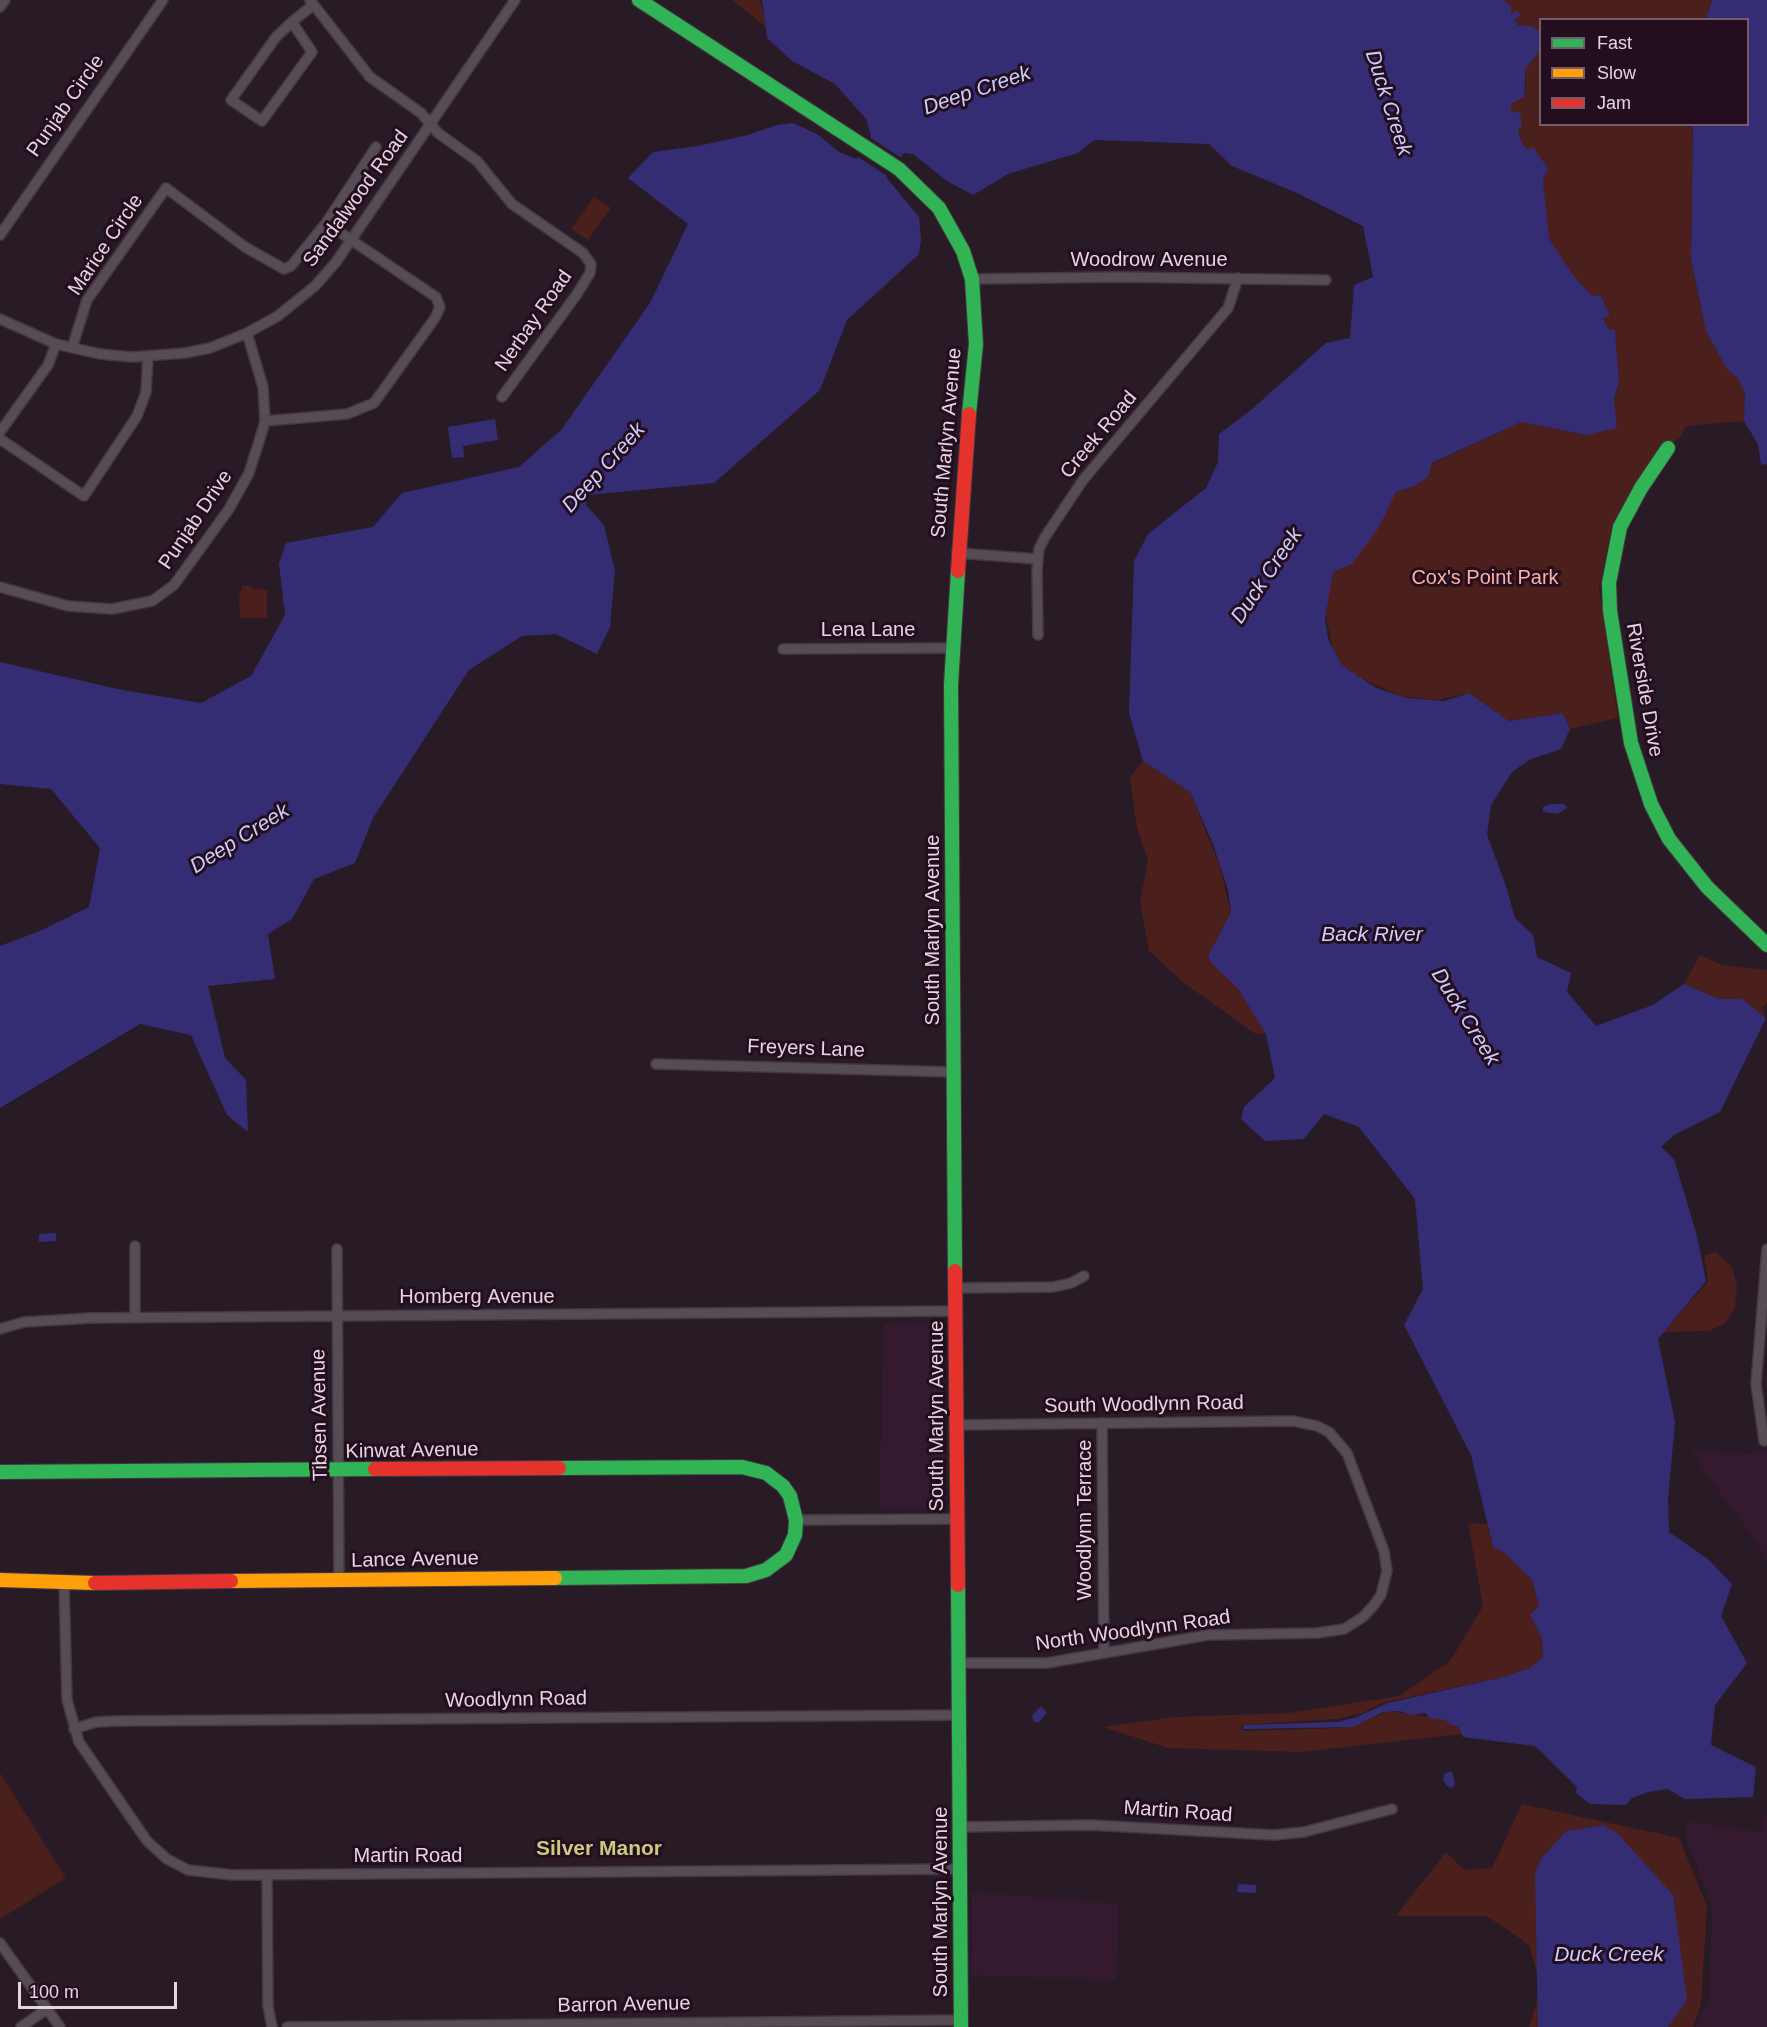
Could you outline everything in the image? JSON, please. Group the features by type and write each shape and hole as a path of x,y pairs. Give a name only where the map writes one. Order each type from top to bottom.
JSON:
{"street":[{"path":"0,7 5,0"},
{"name":"Punjab Circle","path":"0,235 163,0"},
{"name":"Sandalwood Road","path":"0,319 56,344 112,356 148,356 210,348 247,333 299,300 336,262 515,0"},
{"name":"South Marlyn Avenue","path":"639,0 899,169 939,208 963,251 972,279 976,344 964,459 952,648 961,2023"},
{"path":"292,22 312,52 262,121 231,100 276,37 312,2 370,76 432,123"},
{"name":"Nerbay Road","path":"432,123 438,133 477,161 512,204 583,254 591,264 586,280 502,398"},
{"name":"Marice Circle","path":"72,348 87,300 166,188 245,247 284,269 291,266 326,223 376,147"},
{"path":"265,421 347,414 374,403 440,308 436,297 326,223"},
{"name":"Creek Road","path":"1038,635 1038,559 1044,537 1072,494 1228,308 1238,278"},
{"name":"Woodrow Avenue","path":"972,279 1326,280"},
{"name":"Punjab Drive","path":"0,587 68,606 112,609 135,606 160,596 189,567 229,509 249,473 265,421 260,371 247,333"},
{"path":"0,432 48,365 56,344"},
{"path":"0,439 84,496 137,416 146,392 148,356"},
{"name":"Riverside Drive","path":"1668,448 1641,488 1620,527 1609,583 1610,611 1631,743 1651,804 1669,839 1707,887 1767,945"},
{"path":"957,553 1038,559"},
{"name":"Lena Lane","path":"783,649 952,648"},
{"name":"Freyers Lane","path":"656,1064 954,1072"},
{"path":"135,1246 135,1318"},
{"name":"Tibsen Avenue","path":"337,1249 339,1580"},
{"path":"1764,1441 1756,1384 1767,1249"},
{"path":"955,1288 1053,1287 1071,1283 1084,1276"},
{"name":"Homberg Avenue","path":"0,1329 46,1319 956,1311"},
{"name":"South Woodlynn Road","path":"957,1425 1293,1421 1317,1426 1329,1432 1347,1454 1384,1551 1385,1583 1374,1605"},
{"name":"Woodlynn Terrace","path":"1102,1423 1104,1653"},
{"name":"Kinwat Avenue","path":"0,1472 742,1467 766,1473 783,1486 792,1503 796,1520"},
{"path":"796,1520 957,1519"},
{"name":"Lance Avenue","path":"0,1580 64,1583 746,1576 766,1570 786,1555 795,1535 796,1520"},
{"name":"Martin Road","path":"64,1583 66,1683 74,1729 86,1754 147,1842 167,1859 201,1874 960,1869"},
{"name":"North Woodlynn Road","path":"959,1663 1047,1663 1208,1635 1332,1632 1354,1624 1374,1605"},
{"name":"Woodlynn Road","path":"74,1729 96,1722 135,1721 959,1715"},
{"name":"Martin Road","path":"959,1827 1090,1825 1274,1835 1304,1832 1392,1809"},
{"path":"267,1875 268,2006 272,2027"},
{"path":"0,1943 60,2027"},
{"path":"21,2027 47,2009"},
{"name":"Barron Avenue","path":"288,2027 961,2023"}],"shaded area":[{"path":"944,1322 946,1509 879,1510 884,1324"},
{"path":"1767,1450 1767,1557 1691,1452 1751,1454"},
{"path":"1767,1815 1767,2027 1696,2027 1709,1999 1712,1906 1686,1838 1686,1821 1759,1832"},
{"path":"972,1892 1119,1904 1116,1980 972,1975"}],"green space":[{"path":"732,0 760,0 766,27"},
{"path":"1503,0 1712,0 1706,18 1539,18 1539,31 1531,26 1519,26 1515,20 1521,15 1511,14 1510,6"},
{"name":"Cox's Point Park","path":"1539,50 1539,126 1693,126 1691,259 1700,303 1727,369 1738,378 1745,394 1744,421 1686,426 1680,438 1660,450 1611,529 1599,589 1618,718 1570,729 1563,713 1509,721 1469,693 1437,700 1400,696 1361,678 1342,665 1332,646 1325,612 1333,572 1352,564 1396,492 1415,486 1427,477 1432,464 1521,422 1587,435 1617,428 1614,399 1619,382 1615,330 1608,329 1603,318 1610,316 1601,296 1591,295 1573,275 1548,239 1543,180 1548,168 1533,147 1528,149 1523,146 1511,111 1511,105 1526,90 1526,67"},
{"path":"594,197 611,208 588,240 571,229"},
{"path":"242,586 252,586 254,591 256,588 267,590 267,618 240,618 239,599"},
{"path":"1143,761 1190,792 1219,864 1231,912 1208,956 1212,964 1238,989 1266,1034 1254,1033 1183,982 1149,951 1140,901 1148,861 1137,828 1130,777"},
{"path":"1700,955 1722,965 1767,970 1767,1002 1763,1007 1766,1018 1742,999 1719,999 1684,984"},
{"path":"1716,1252 1732,1267 1737,1286 1735,1307 1726,1323 1709,1331 1664,1332 1708,1281 1704,1256"},
{"path":"1468,1523 1487,1524 1493,1547 1505,1553 1532,1580 1539,1605 1530,1615 1542,1638 1543,1657 1530,1668 1499,1678 1382,1703 1363,1713 1336,1719 1241,1725 1242,1731 1351,1727 1388,1711 1442,1719 1458,1726 1462,1734 1301,1752 1168,1748 1103,1727 1175,1717 1288,1713 1399,1696 1450,1661 1483,1606"},
{"path":"0,1773 66,1878 0,1919"},
{"name":"Duck Creek","path":"1522,1804 1679,1838 1707,1906 1701,2004 1693,2027 1529,2027 1541,1987 1529,1945 1487,1916 1396,1916 1446,1852 1464,1870 1492,1868"}],"water":[{"name":"Back River","path":"762,0 1503,0 1511,6 1511,14 1517,11 1521,15 1515,20 1519,26 1531,26 1539,31 1539,51 1526,68 1524,97 1511,104 1511,111 1520,113 1522,125 1518,131 1523,146 1528,149 1533,147 1548,168 1543,180 1549,239 1573,275 1591,295 1601,296 1610,316 1603,318 1608,329 1615,330 1619,382 1614,399 1617,428 1587,435 1521,422 1432,463 1428,477 1415,486 1396,492 1379,527 1352,564 1333,572 1325,618 1328,639 1342,665 1376,688 1407,698 1444,701 1469,693 1509,721 1563,713 1570,729 1561,749 1529,760 1512,772 1491,805 1487,835 1515,918 1533,935 1537,957 1571,973 1567,992 1596,1026 1653,1005 1684,984 1719,999 1742,999 1766,1018 1720,1112 1674,1135 1661,1147 1674,1159 1697,1236 1706,1281 1658,1339 1675,1422 1668,1499 1669,1532 1708,1559 1732,1584 1721,1616 1747,1663 1715,1705 1711,1745 1756,1767 1753,1797 1685,1799 1668,1789 1648,1792 1632,1798 1626,1805 1590,1804 1576,1793 1577,1787 1535,1746 1463,1737 1458,1726 1451,1725 1445,1720 1429,1718 1426,1713 1410,1715 1400,1711 1383,1712 1353,1727 1243,1729 1244,1725 1338,1722 1354,1718 1388,1703 1499,1678 1530,1668 1543,1657 1542,1638 1530,1615 1539,1605 1532,1580 1505,1553 1493,1547 1471,1455 1404,1325 1423,1289 1415,1199 1359,1127 1324,1114 1304,1139 1265,1141 1241,1119 1244,1107 1275,1078 1266,1034 1238,989 1212,964 1208,956 1231,912 1228,890 1213,844 1190,792 1143,761 1129,713 1134,561 1148,534 1206,488 1218,462 1219,434 1251,410 1326,343 1350,338 1354,285 1373,277 1363,226 1297,193 1232,166 1209,144 1094,140 1078,153 1008,174 973,195 947,181 913,154 904,153 886,177 919,217 921,240 919,254 847,320 820,390 714,483 588,495 586,505 604,525 615,571 610,627 597,654 556,634 522,636 469,670 373,818 355,863 314,879 292,919 268,934 275,979 208,986 225,1058 246,1080 248,1132 227,1115 191,1035 140,1024 0,1108 0,946 40,931 89,907 100,848 51,789 0,784 0,662 122,690 201,703 251,676 285,615 279,564 286,543 373,527 402,493 519,467 562,429 650,303 688,224 628,178 653,152 698,146 748,135 777,125 793,123 817,134 839,152 856,159 871,136 866,119 835,84 792,61 767,38"},
{"path":"1712,0 1767,0 1767,464 1761,465 1758,444 1744,421 1745,394 1738,378 1727,369 1706,331 1691,259 1693,126 1749,126 1749,18 1706,18"},
{"path":"495,419 498,440 463,446 464,457 452,458 448,427"},
{"path":"1551,804 1564,804 1567,808 1557,814 1543,812 1543,807"},
{"path":"56,1233 56,1241 39,1242 39,1234"},
{"path":"1041,1706 1047,1713 1039,1722 1034,1722 1032,1716"},
{"path":"1452,1771 1455,1784 1452,1788 1447,1786 1443,1779 1445,1773"},
{"name":"Duck Creek","path":"1604,1825 1618,1834 1673,1895 1687,2000 1668,2027 1538,2027 1535,1873 1541,1859 1566,1831"},
{"path":"1238,1884 1256,1885 1256,1893 1237,1892"}],"pier":[{"path":"868,136 903,159 890,178 855,155"}],"traffic: fast":[{"path":"639,0 899,169 939,208 963,251 972,279 976,344 969,414"},
{"path":"1668,448 1641,488 1620,527 1609,583 1610,611 1631,743 1651,804 1669,839 1707,887 1767,945"},
{"path":"955,1271 951,685 958,571"},
{"path":"555,1578 746,1576 766,1570 786,1555 795,1535 796,1520 790,1496 783,1486 766,1473 742,1467 559,1468"},
{"path":"0,1472 375,1469"},
{"path":"958,1585 961,2027"}],"traffic: slow":[{"path":"231,1581 555,1578"},
{"path":"0,1580 95,1583"}],"traffic: jam":[{"path":"958,571 969,414"},
{"path":"955,1271 958,1585"},
{"path":"375,1469 559,1468"},
{"path":"95,1583 231,1581"}],"district":[{"name":"Silver Manor","path":"599,1849"}],"water label":[{"name":"Deep Creek","path":"977,91"},
{"name":"Deep Creek","path":"604,468"},
{"name":"Deep Creek","path":"240,839"}]}
